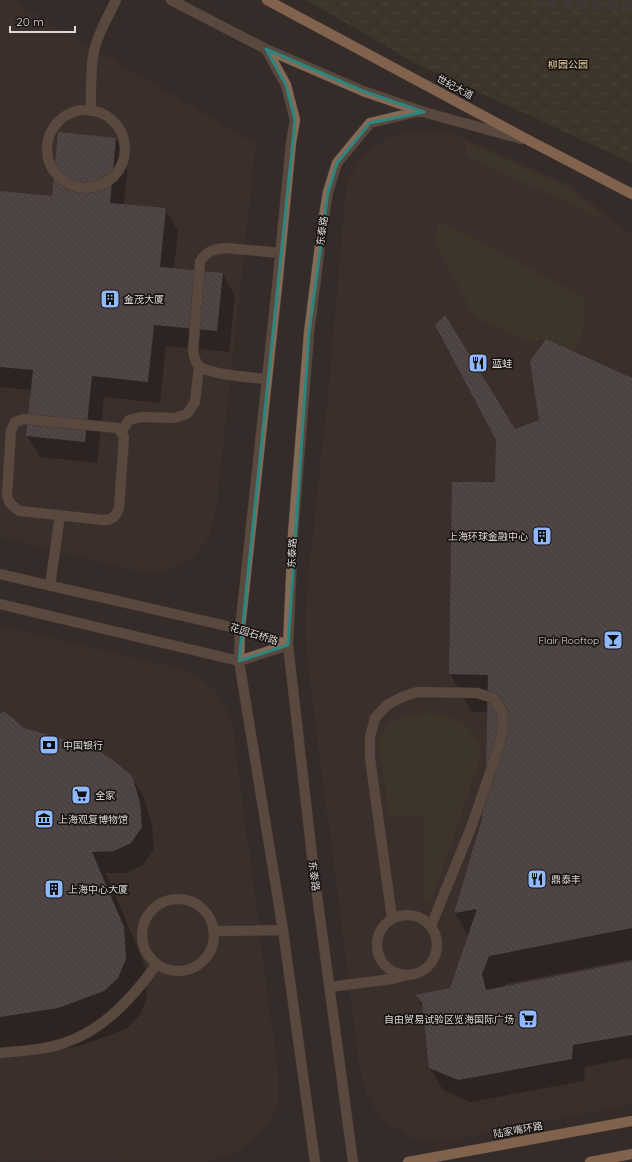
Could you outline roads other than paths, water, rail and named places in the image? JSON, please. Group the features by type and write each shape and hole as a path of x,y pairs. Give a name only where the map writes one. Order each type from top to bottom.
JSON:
{"main road":[{"name":"世纪大道","path":"267,0 632,194"},
{"name":"陆家嘴环路","path":"408,1162 632,1121"},
{"path":"590,1162 632,1154"}],"street":[{"path":"90,110 94,52 98,38 116,0"},
{"path":"171,0 266,49 363,91 424,112"},
{"path":"266,49 286,85 295,120 291,143 240,629 239,661 282,930 315,1162"},
{"path":"90,110 110,118 118,127 124,138 125,151 122,163 112,178 95,187 83,189 70,185 58,178 50,167 46,154 47,141 52,128 61,119 73,112 90,110"},
{"name":"东泰路","path":"354,1162 314,873 288,645 293,534 309,341 328,192 336,163 370,123 420,111 532,142"},
{"path":"266,379 213,373 199,366 194,359 193,351 200,262 204,255 210,251 226,248 280,253"},
{"path":"121,432 130,420 142,416 174,418 187,414 195,402 199,366"},
{"path":"24,419 113,427 118,428 121,432 124,437 119,508 117,513 109,520 20,511 10,505 7,494 12,430 16,422 24,419"},
{"path":"50,586 60,515"},
{"name":"花园石桥路","path":"0,574 240,629 288,645"},
{"path":"0,604 239,661"},
{"name":"花园石桥路","path":"239,661 288,645"},
{"path":"392,918 370,758 370,738 375,718 387,705 402,697 417,692 477,693 493,698 502,711 503,728 472,825 431,926"},
{"path":"170,900 182,900 193,903 203,910 210,919 213,931 213,942 209,953 201,962 191,968 179,971 167,969 157,964 148,956 143,945 142,934 144,922 150,912 159,904 170,900"},
{"path":"329,987 392,979 421,972 429,965 435,956 437,946 436,936 431,926 413,915 402,915 392,918 384,924 378,934 376,944 380,959 386,968 395,973 406,975 421,972"},
{"path":"213,931 282,930"},
{"path":"0,1053 42,1049 65,1043 85,1033 120,1009 140,988 157,964"}],"tunnel":[{"path":"532,0 593,5 632,6"}],"place":[{"name":"金茂大厦","path":"110,299"},
{"name":"蓝蛙","path":"478,363"},
{"name":"上海环球金融中心","path":"542,536"},
{"name":"Flair Rooftop","path":"613,640"},
{"name":"中国银行","path":"49,745"},
{"name":"全家","path":"81,795"},
{"name":"上海观复博物馆","path":"44,819"},
{"name":"鼎泰丰","path":"537,879"},
{"name":"上海中心大厦","path":"54,889"},
{"name":"自由贸易试验区览海国际广场","path":"528,1019"}],"park label":[{"name":"柳园公园","path":"568,64"}]}
